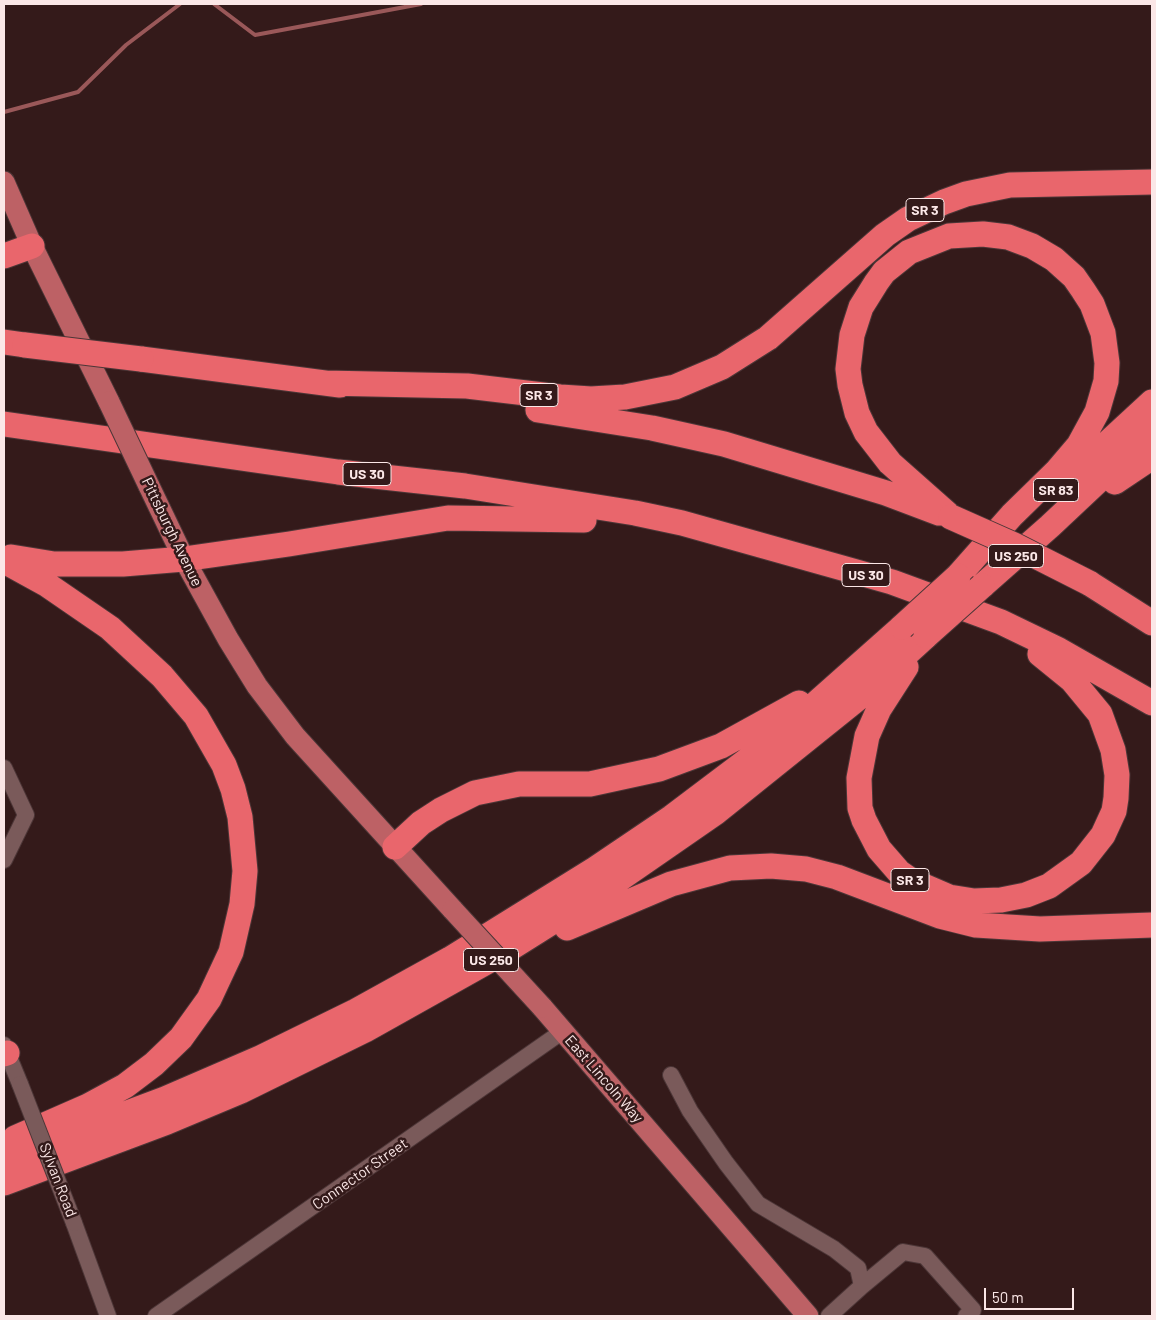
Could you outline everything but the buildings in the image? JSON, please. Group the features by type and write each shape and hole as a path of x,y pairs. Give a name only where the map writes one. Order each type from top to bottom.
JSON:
{"highway":[{"name":"SR 3","path":"324,384 467,386 591,399 625,397 660,391 706,375 745,354 768,338 885,235 908,220 944,202 966,194 1010,185 1152,182"},
{"path":"951,517 890,463 866,432 857,413 850,385 848,369 852,335 867,294 884,272 910,252 935,240 961,234 1008,237 1032,246 1054,259 1074,277 1083,290 1092,304 1103,333 1106,355 1106,381 1097,412 1078,445 1056,472 1012,515 958,576"},
{"path":"4,256 32,246"},
{"path":"14,344 324,384 486,402 698,438 750,451 854,483 951,517 1014,545 1089,584 1152,623"},
{"name":"SR 83","path":"4,1159 165,1099 260,1058 356,1011 450,960 596,869 672,817 778,737 883,645 916,635 958,576 1152,402"},
{"name":"US 30","path":"4,424 329,470 465,486 635,513 727,535 892,582 1001,622 1059,650 1152,702"},
{"path":"1050,526 1152,430"},
{"name":"US 250","path":"4,1183 167,1122 242,1090 334,1046 437,991 619,879 715,813 856,699 916,635 982,586 1050,526 1152,457"},
{"path":"4,555 31,561 94,566 184,559 448,518 569,518 727,535"},
{"path":"4,561 46,584 110,628 162,676 196,716 224,765 233,789 240,817 245,871 238,929 222,973 194,1022 171,1049 140,1076 106,1097 4,1143"},
{"path":"1089,584 1132,600 1152,611"},
{"name":"SR 3","path":"916,635 867,736 859,778 860,808 864,820 874,842 889,862 899,872 918,885 934,893 961,899 987,901 1012,899 1049,886 1070,872 1089,855 1103,835 1114,811 1117,775 1109,736 1100,714 1084,692 1059,667 1029,647 1001,622"},
{"path":"395,847 421,823 441,810 458,800 491,788 519,784 590,784 638,775 700,755 790,710 848,665 883,645"},
{"path":"242,1090 288,1077 318,1065 448,995 529,948 592,916 671,884 730,868 770,866 822,872 932,913 976,925 1040,929 1152,925"}],"main road":[{"name":"Pittsburgh Avenue","path":"4,182 32,246 184,559 228,639 257,686 295,736 395,847"},
{"name":"East Lincoln Way","path":"395,847 542,1007 808,1316"}],"street":[{"path":"4,768 26,815 4,860"},
{"name":"Connector Street","path":"156,1316 563,1031"},
{"name":"Sylvan Road","path":"5,1051 20,1084 108,1316"},
{"path":"672,1075 690,1111 721,1156 758,1204 834,1249 858,1268 862,1286"},
{"path":"829,1316 904,1252 925,1256 973,1310 966,1316"}],"waterway":[{"path":"4,112 78,92 126,45 180,4"},
{"path":"214,4 255,35 421,4"}]}
